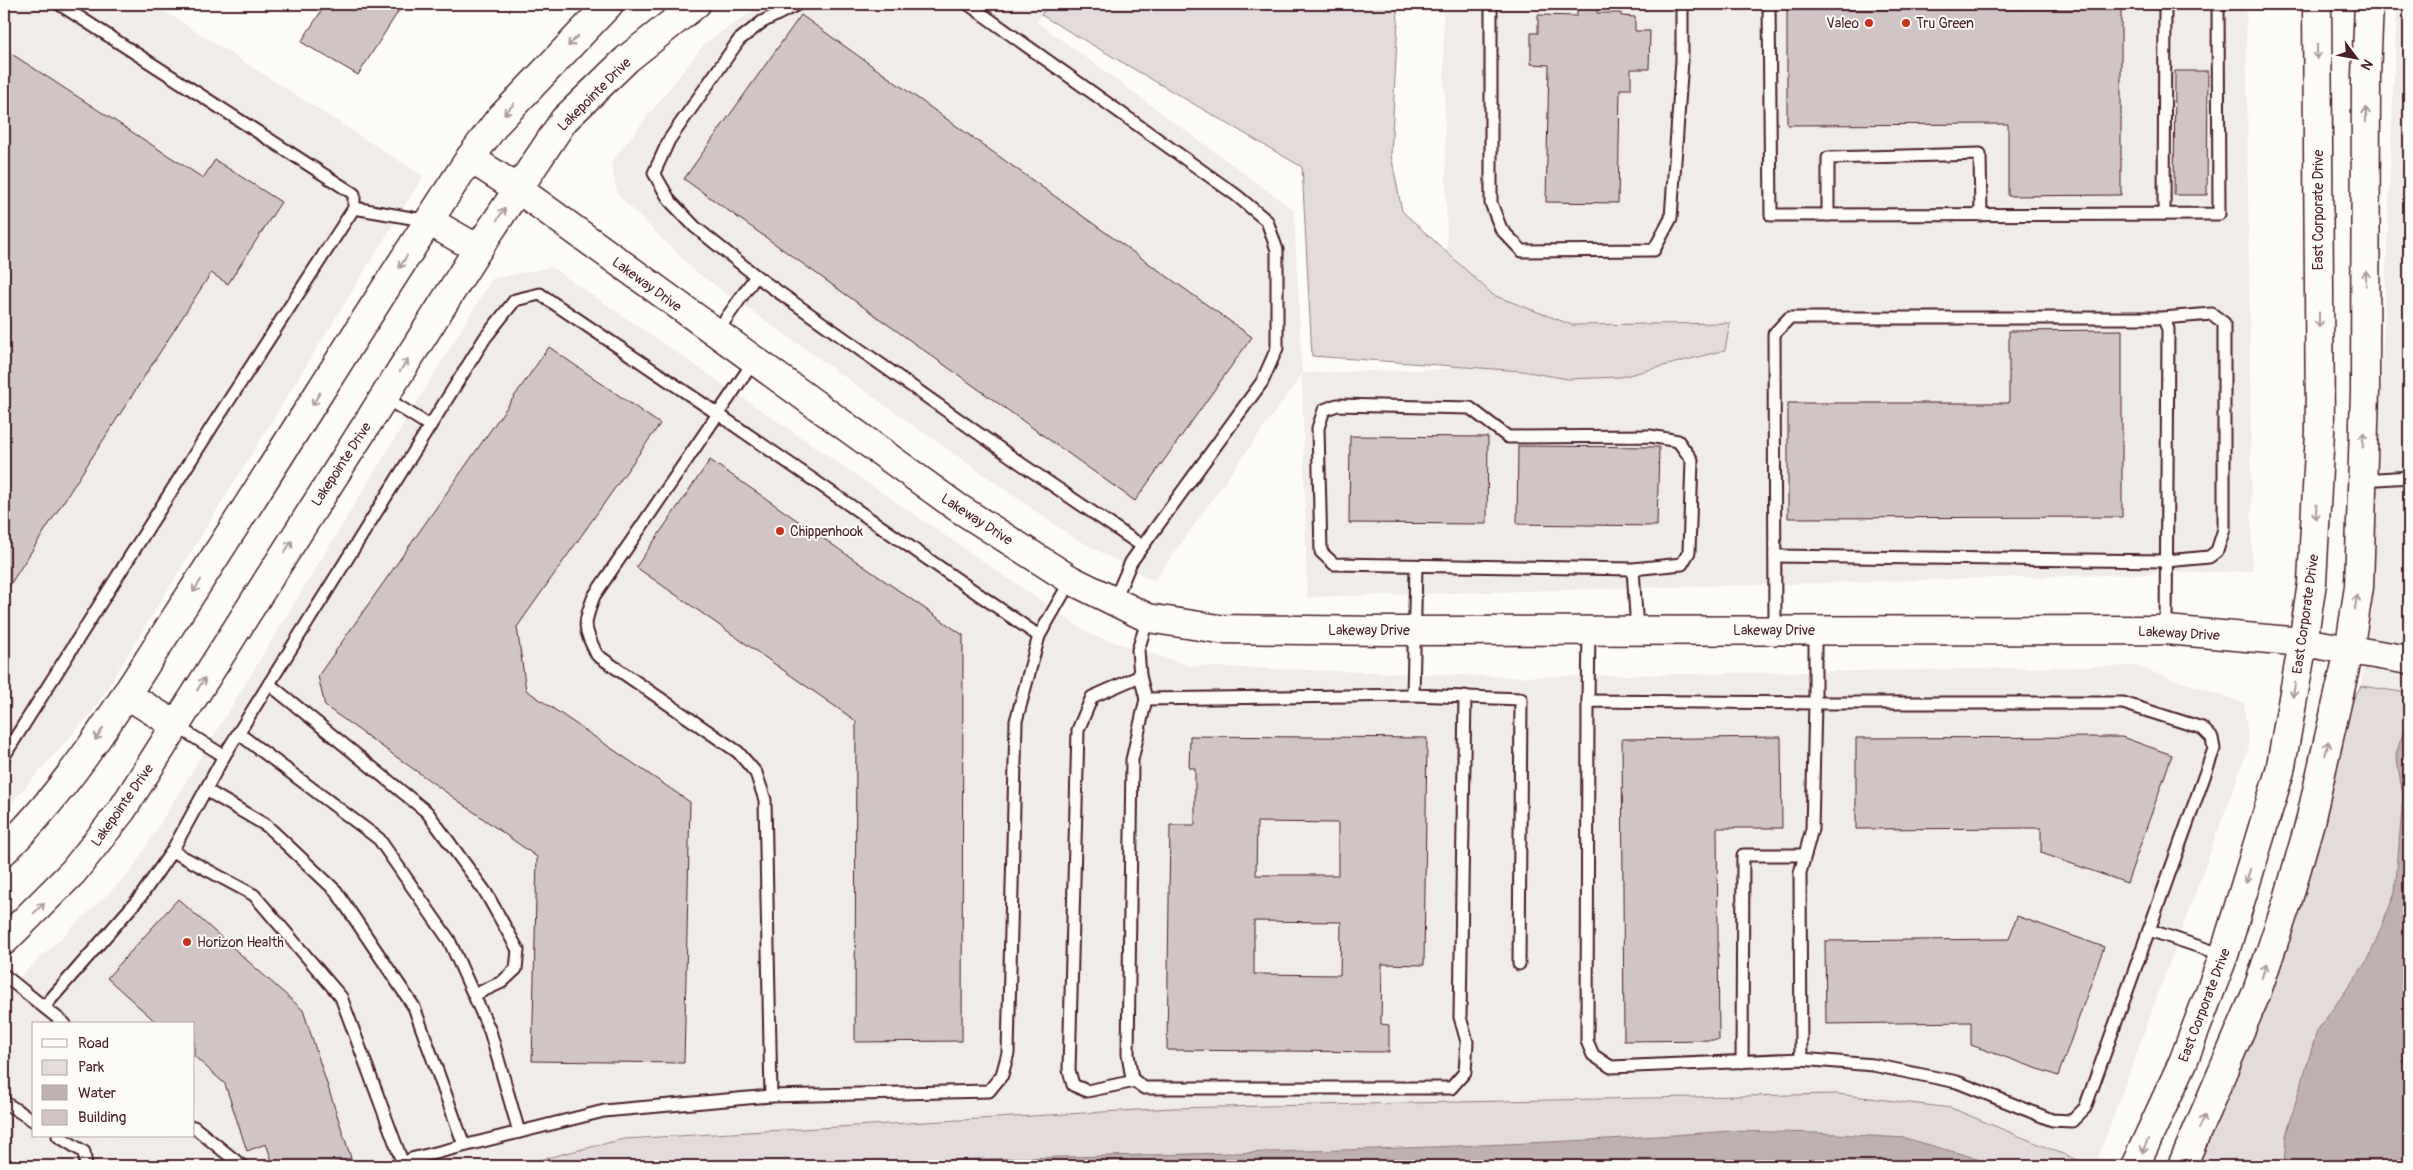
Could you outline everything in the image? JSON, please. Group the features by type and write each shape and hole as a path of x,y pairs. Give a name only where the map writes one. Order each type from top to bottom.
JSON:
{"street":[{"path":"4,851 26,829 86,754 240,520 428,220 470,158 497,122 609,4"},
{"name":"Lakepointe Drive","path":"4,942 73,872 122,810 478,249 564,120 628,59 696,4"},
{"name":"East Corporate Drive","path":"2136,1166 2183,1062 2224,955 2280,771 2303,642 2312,583 2320,431 2317,4"},
{"path":"2182,1166 2256,994 2287,903 2310,822 2349,650 2359,587 2366,392 2366,75 2369,4"},
{"name":"Lakeway Drive","path":"470,158 518,189 956,507 1071,580 1148,618 1219,629 1416,631 2166,630 2303,642 2409,660"},
{"path":"428,220 478,249"},
{"path":"126,694 175,725"}],"lane":[{"path":"4,756 213,425 354,208 354,194 346,188 59,4"},
{"path":"798,4 762,22 738,40 669,140 654,173 670,201 694,227 756,276 1023,465 1142,546"},
{"path":"968,4 1236,194 1267,221 1277,250 1277,348 1262,382 1131,562 1114,601"},
{"path":"1492,4 1491,203 1501,228 1522,251 1532,251 1654,250 1671,218 1682,60 1682,4"},
{"path":"1769,4 1772,215 2219,214 2218,4"},
{"path":"2164,214 2165,4"},
{"path":"1828,215 1828,158 1980,154 1981,215"},
{"path":"354,208 428,220"},
{"path":"716,333 756,276"},
{"path":"44,1007 96,951 141,896 172,851 238,733 485,338 515,300 540,294 718,414 1039,636"},
{"path":"1775,556 2166,562 2208,557 2217,551 2224,530 2224,324 2212,314 2163,318 1789,318 1774,334 1775,630"},
{"path":"2163,318 2168,329 2166,630"},
{"path":"754,361 594,596 587,614 585,632 596,655 738,752 756,773 765,800 771,1096"},
{"path":"384,397 430,426"},
{"path":"1337,405 1470,408 1508,437 1650,436 1678,441 1692,460 1689,552 1682,564 1633,569 1334,564 1322,552 1318,428 1324,410 1337,405"},
{"path":"2363,480 2409,477"},
{"path":"1413,694 1416,631 1416,566"},
{"path":"1633,569 1637,631"},
{"path":"172,851 254,896 341,996 402,1165 410,1159 604,1111 771,1096 989,1090 1002,1074 1008,1053 1016,721 1039,636 1071,580"},
{"path":"1148,618 1138,650 1140,676 1146,699 1132,760 1128,1054 1132,1079 1144,1088 1451,1088 1465,1072 1467,1042 1460,1017 1465,696"},
{"path":"1801,1059 1800,873 1812,829 1815,630"},
{"path":"1588,702 2122,703 2202,728 2212,738 2214,749 2085,1108 2072,1121 2052,1120 1957,1082 1873,1065 1801,1059 1611,1068 1593,1055 1587,1041 1588,702 1589,631"},
{"path":"1135,1081 1087,1091 1073,1085 1069,1070 1078,730 1092,697 1140,676"},
{"path":"269,684 427,812 486,893 518,950 516,969 502,982 474,995"},
{"path":"1146,699 1413,694 1521,699 1519,964"},
{"path":"175,725 224,756"},
{"path":"238,733 379,839 449,940 490,1031 519,1132"},
{"path":"206,790 267,826 336,891 414,1006 464,1146"},
{"path":"1742,1062 1743,856 1805,854"},
{"path":"2149,930 2224,955"},
{"path":"4,975 63,1022"},
{"path":"4,1102 32,1120"},
{"path":"195,1128 242,1166"},
{"path":"61,1138 84,1152 86,1166"}],"shaded area":[{"path":"4,4 153,4 423,176 93,711 4,811"},
{"path":"764,4 1048,4 1037,22 1294,210 1302,373 1449,369 1443,4 2246,4 2252,571 1307,597 1302,374 1154,581 1071,536 696,272 618,195 611,163 706,42"},
{"path":"2397,4 2409,4 2409,693 2361,686 2372,612"},
{"path":"551,267 1091,635 1191,666 1515,677 2135,666 2244,703 2249,746 2095,1166 1951,1108 1837,1094 1173,1108 624,1139 514,1166 4,1166 4,992 130,873 492,279"}],"green space":[{"path":"1048,4 1396,4 1398,20 1391,155 1402,211 1493,295 1572,325 1730,323 1725,350 1621,377 1568,379 1522,371 1312,356 1302,167 1041,15"},
{"path":"2361,686 2409,693 2409,1166 2197,1166 2280,958 2350,704"},
{"path":"1837,1094 1951,1108 2092,1166 514,1166 624,1139 1173,1108"}],"water":[{"path":"2407,721 2409,722 2409,1166 2284,1166 2286,1135 2317,1031 2369,958 2395,893 2403,796 2396,754"},
{"path":"1731,1131 1819,1133 1905,1138 1997,1166 764,1166 1489,1145"}],"building":[{"path":"326,4 403,4 358,75 301,42"},
{"path":"1577,4 1597,4 1597,13 1621,13 1621,16 1635,17 1635,31 1650,31 1649,69 1631,69 1631,89 1620,89 1618,203 1546,202 1549,65 1531,64 1531,33 1538,33 1538,15 1577,16"},
{"path":"2121,9 2121,195 2008,196 2008,124 1787,125 1787,10"},
{"path":"801,15 1252,337 1135,501 684,179"},
{"path":"4,49 203,178 215,160 281,202 228,284 211,273 4,594"},
{"path":"2175,71 2208,71 2207,195 2174,195"},
{"path":"2122,330 2122,517 1788,518 1788,403 2009,403 2009,331"},
{"path":"549,347 660,424 517,627 526,690 690,802 684,1063 532,1061 537,857 325,706 318,676"},
{"path":"1350,436 1488,437 1487,524 1349,523"},
{"path":"1518,446 1659,447 1657,526 1517,524"},
{"path":"710,460 963,635 962,1041 855,1042 856,721 636,567"},
{"path":"1190,736 1427,738 1424,965 1382,964 1381,1024 1389,1025 1389,1052 1167,1050 1170,825 1195,825 1195,768 1189,768","holes":["1257,822 1338,823 1338,875 1256,875","1254,921 1341,922 1340,975 1254,974"]},
{"path":"1781,737 1782,828 1717,828 1719,1040 1624,1041 1622,739"},
{"path":"2122,737 2172,755 2127,883 2041,853 2041,828 1856,829 1856,738"},
{"path":"178,899 303,1010 351,1158 324,1166 274,1166 266,1144 247,1151 225,1084 195,1057 195,1022 156,1022 107,978"},
{"path":"2017,916 2104,947 2058,1076 1971,1045 1971,1022 1826,1024 1825,941 2009,939"}],"place":[{"name":"Valeo","path":"1869,23"},
{"name":"Tru Green","path":"1906,23"},
{"name":"Chippenhook","path":"780,531"},
{"name":"Horizon Health","path":"187,942"}]}
